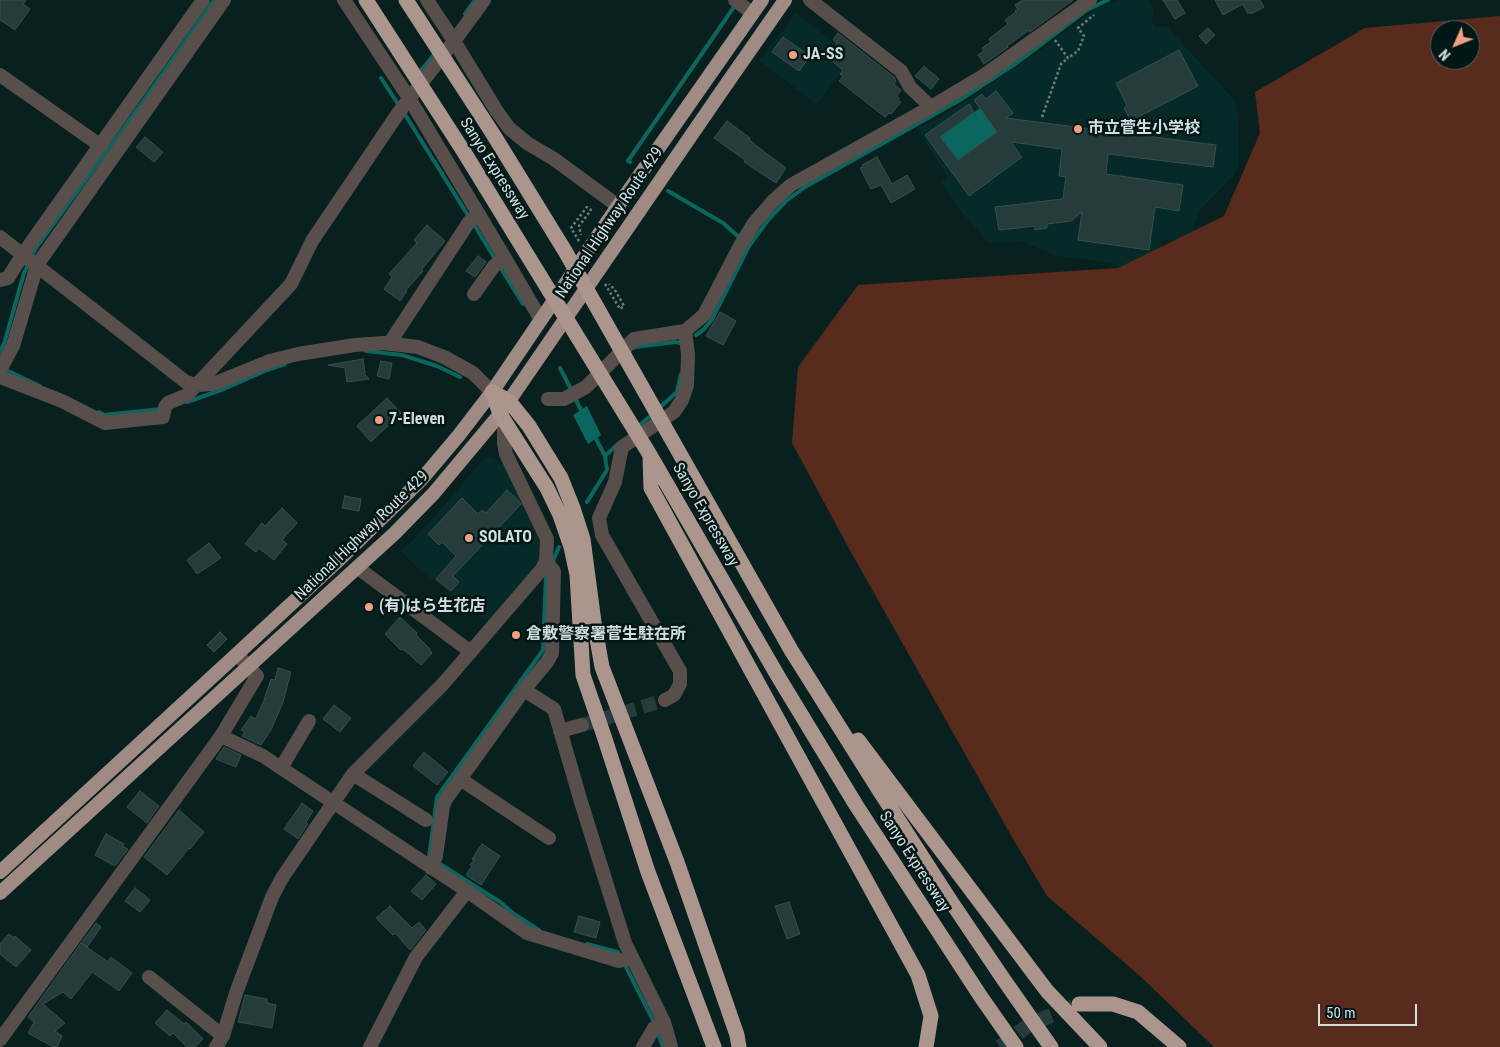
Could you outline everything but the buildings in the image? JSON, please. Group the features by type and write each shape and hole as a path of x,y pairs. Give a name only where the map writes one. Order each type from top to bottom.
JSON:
{"highway":[{"name":"Sanyo Expressway","path":"366,0 464,152 650,455 856,805 960,966 1016,1047"},
{"name":"Sanyo Expressway","path":"406,0 493,134 565,251 791,650 952,903 1052,1047"},
{"name":"National Highway Route 429","path":"0,872 344,555 420,480 461,433 492,392 618,206 762,0"},
{"name":"National Highway Route 429","path":"0,893 395,533 434,494 502,418 509,401 785,0"},
{"path":"492,392 509,401 529,426 561,478 573,508 583,538 602,667 677,862 740,1043"},
{"path":"492,392 502,418 547,488 560,515 571,547 577,575 583,675 648,872 714,1047"},
{"path":"650,455 651,488 918,975 932,1016 926,1047"},
{"path":"791,650 1047,991 1100,1047"},
{"path":"1079,1004 1113,1004 1138,1012 1180,1047"}],"street":[{"path":"0,370 13,346 30,260 101,146 203,0"},
{"path":"0,280 8,278 30,260 224,0"},
{"path":"344,0 404,105 500,262 540,320"},
{"path":"427,0 509,128 618,206"},
{"path":"0,377 62,401 105,423 163,417 164,409 168,402 186,395 291,284 312,241 404,105 454,42 484,0"},
{"path":"810,0 901,72 910,87 931,107"},
{"path":"548,399 564,398 586,387 634,339 685,331 704,315 740,246 754,224 773,201 791,185 983,76 1086,1"},
{"path":"737,2 752,14"},
{"path":"0,75 101,146"},
{"path":"389,344 474,218"},
{"path":"0,237 186,382 196,385 213,384 270,361 298,354 355,345 389,344 418,347 444,357 472,373 492,392"},
{"path":"474,294 500,262"},
{"path":"665,700 674,695 680,684 680,671 602,535 599,518 615,482 622,447 674,412 682,400 687,384 688,354 685,331"},
{"path":"434,862 443,806 446,799 552,652 554,571 549,564 547,539 506,454 502,418"},
{"path":"149,977 220,1041 272,896 332,803 353,774 443,684 542,569 549,564"},
{"path":"358,568 471,652"},
{"path":"0,1040 221,736 257,676 237,654"},
{"path":"524,690 554,709 622,933 625,960 671,1047"},
{"path":"281,768 310,720"},
{"path":"560,731 582,725"},
{"path":"221,736 263,756 332,803 434,862 467,890 527,933 625,960"},
{"path":"353,774 426,820"},
{"path":"460,779 549,838"},
{"path":"370,1047 416,957 467,890"},
{"path":"642,1047 659,1025"}],"path":[{"path":"1042,117 1061,64 1078,51 1084,36 1078,28 1094,15"},
{"path":"1054,39 1068,58"},
{"path":"572,227 587,207 591,210 579,226 580,235"},
{"path":"609,284 615,290 624,306 620,309 609,291"}],"shaded area":[{"path":"1119,0 1149,0 1154,13 1151,20 1156,27 1167,27 1236,103 1239,164 1234,175 1199,211 1190,239 1186,242 1167,240 1163,242 1154,265 1131,269 1108,263 1053,255 1024,242 988,243 961,211 941,182 947,176 917,129 960,105 1044,48 1097,8"},
{"path":"796,13 853,57 817,105 760,61"},
{"path":"1500,16 1500,1047 1214,1047 1140,976 1047,896 852,554 792,443 798,367 858,285 1118,268 1224,216 1260,133 1255,92 1365,28 1430,22 1430,70 1480,70 1480,20 1455,20"},
{"path":"491,457 506,467 539,540 541,561 488,623 417,567 400,550 411,542 443,507 483,459"}],"water":[{"path":"980,108 997,132 958,160 940,137"},
{"path":"587,406 601,435 588,444 573,415"}],"waterway":[{"path":"0,352 4,344 24,273 36,248 214,0"},
{"path":"465,14 475,0"},
{"path":"696,335 711,321 749,246 768,220 786,201 805,187 960,100 1018,62 1087,10 1108,0"},
{"path":"630,162 628,161 736,4"},
{"path":"418,74 436,52"},
{"path":"381,78 400,107"},
{"path":"404,113 469,217"},
{"path":"668,191 723,223 740,238"},
{"path":"473,223 523,304"},
{"path":"634,348 675,342 680,343"},
{"path":"366,351 402,355 437,366 460,377"},
{"path":"187,402 285,364"},
{"path":"560,368 572,391"},
{"path":"6,370 40,386"},
{"path":"659,408 677,392 681,374"},
{"path":"575,398 583,414"},
{"path":"99,412 104,415 161,409"},
{"path":"636,428 654,413"},
{"path":"594,435 605,456"},
{"path":"587,502 607,470 605,456 618,444"},
{"path":"552,563 559,547"},
{"path":"431,858 429,857 437,797 543,650 546,576 548,572"},
{"path":"437,862 500,902 514,914 539,930"},
{"path":"587,944 618,952 621,957"},
{"path":"624,963 655,1024"},
{"path":"657,1030 663,1047"}],"tunnel":[{"path":"582,725 665,700"},
{"path":"1000,1047 1030,1024 1075,1006"}],"place":[{"name":"JA-SS","path":"793,55"},
{"name":"市立菅生小学校","path":"1078,129"},
{"name":"7-Eleven","path":"379,420"},
{"name":"SOLATO","path":"469,538"},
{"name":"(有)はら生花店","path":"369,607"},
{"name":"倉敷警察署菅生駐在所","path":"516,635"}]}
